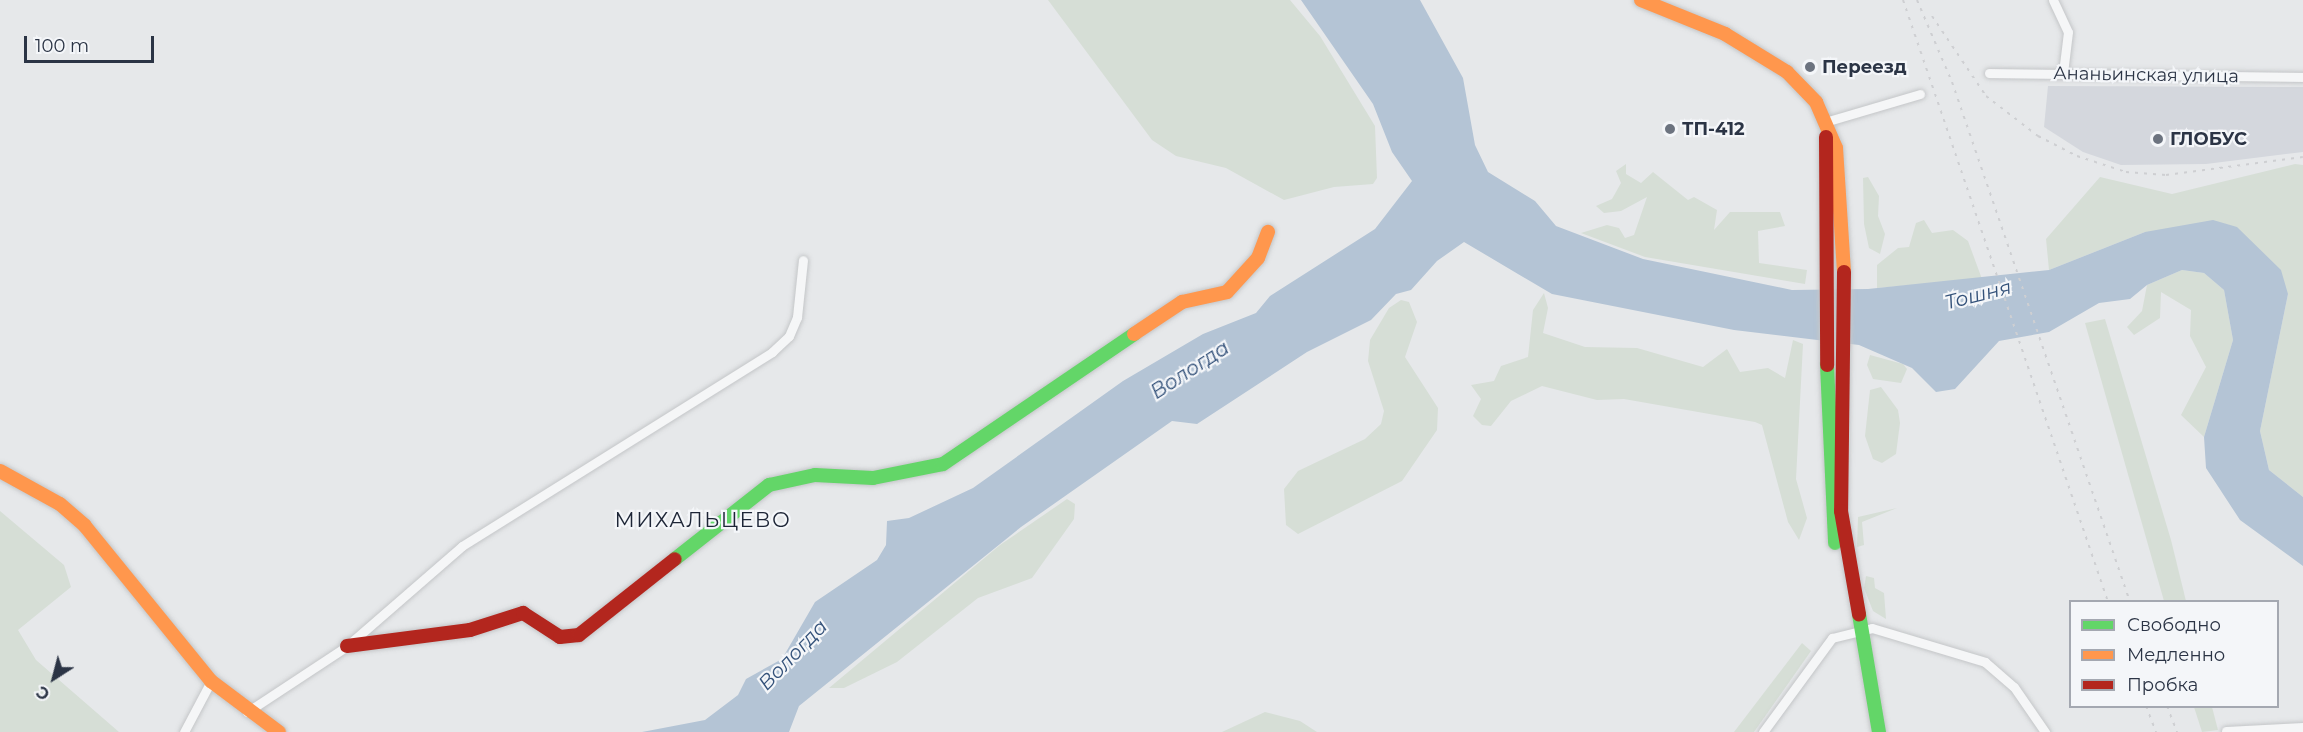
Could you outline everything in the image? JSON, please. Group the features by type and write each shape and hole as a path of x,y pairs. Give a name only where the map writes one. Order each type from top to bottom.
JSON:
{"street":[{"path":"1641,0 1725,34 1770,60 1807,90 1825,122 1840,168 1844,270 1839,487 1859,629 1879,732"},
{"path":"2053,0 2068,32 2063,73"},
{"name":"Ананьинская улица","path":"1989,73 2303,77"},
{"path":"1825,122 1920,94"},
{"path":"1825,122 1828,270 1827,370 1832,522 1844,589 1859,629"},
{"path":"346,646 470,630 523,613 561,638 579,635 769,485 815,475 873,477 943,464 1182,302 1227,292 1258,258 1268,232"},
{"path":"247,712 346,646 462,546 772,352 789,336 797,317 803,260"},
{"path":"0,471 60,504 85,526 211,681 247,712 279,732"},
{"path":"1762,732 1824,647 1839,633 1859,629 1886,630 1985,662 2014,687 2045,732"},
{"path":"184,732 211,681"},
{"path":"2226,731 2303,727"}],"shaded area":[{"path":"1048,0 1290,0 1320,36 1375,126 1377,178 1373,184 1334,187 1284,200 1226,168 1176,156 1152,140"},
{"path":"2048,86 2303,87 2303,152 2206,164 2121,165 2083,152 2044,127"},
{"path":"1626,164 1626,174 1641,183 1653,172 1688,200 1694,197 1717,210 1714,230 1730,212 1780,212 1785,226 1758,231 1759,263 1807,270 1805,284 1645,257 1581,233 1607,225 1619,228 1625,238 1634,235 1647,197 1621,211 1604,213 1596,206 1612,199 1621,183 1616,171"},
{"path":"2295,164 2303,165 2303,497 2269,470 2260,431 2288,294 2145,232 2049,270 2046,239 2100,177 2172,194"},
{"path":"1868,177 1879,196 1878,216 1885,234 1880,254 1869,248 1864,224 1863,178"},
{"path":"1924,220 1932,233 1953,230 1968,241 1982,279 1877,288 1877,265 1898,248 1909,247 1916,223"},
{"path":"2182,270 2204,273 2224,290 2233,340 2204,437 2181,415 2206,367 2190,336 2191,310 2161,292 2160,318 2134,335 2127,327 2142,311 2147,285"},
{"path":"1544,293 1548,308 1543,333 1585,347 1637,348 1703,367 1727,349 1740,372 1768,368 1785,378 1793,340 1803,344 1796,479 1807,518 1799,540 1788,522 1762,425 1755,422 1624,399 1597,400 1542,386 1511,401 1491,426 1482,425 1473,416 1481,399 1471,385 1494,381 1501,366 1528,357 1533,310"},
{"path":"1401,300 1409,302 1417,322 1405,357 1438,408 1437,430 1402,481 1298,534 1286,525 1284,489 1298,471 1365,439 1381,424 1384,411 1368,361 1370,340 1389,308"},
{"path":"2105,319 2171,540 2186,600 2164,600 2085,323"},
{"path":"1870,355 1903,364 1907,369 1901,383 1873,379 1867,365"},
{"path":"1881,387 1898,410 1900,423 1896,454 1882,463 1873,459 1865,436 1870,390"},
{"path":"1067,499 1075,504 1074,519 1032,578 978,598 897,662 844,688 829,688 1000,545"},
{"path":"1897,508 1862,522 1864,545 1857,547 1858,517"},
{"path":"0,511 64,565 71,587 18,630 36,660 119,732 0,732"},
{"path":"1866,576 1874,578 1875,588 1884,593 1886,619 1873,611 1864,588"},
{"path":"1802,643 1811,651 1754,732 1734,732"},
{"path":"2194,708 2212,708 2218,730 2202,732"},
{"path":"1265,712 1300,721 1317,732 1222,732"}],"water":[{"path":"1301,0 1420,0 1463,78 1475,145 1488,172 1535,201 1556,226 1643,259 1792,290 1868,289 2049,270 2145,232 2213,220 2237,227 2281,270 2288,294 2260,431 2269,470 2303,497 2303,566 2240,520 2206,468 2204,437 2233,340 2224,290 2204,273 2182,270 2147,285 2130,299 2099,303 2049,332 1999,341 1955,389 1936,392 1912,368 1859,345 1734,330 1552,294 1464,242 1437,261 1411,290 1396,294 1371,320 1307,352 1197,424 1172,421 1021,527 799,706 789,732 642,732 705,720 738,695 746,679 782,659 815,602 877,560 886,545 887,521 909,518 973,488 1123,381 1203,334 1256,313 1270,296 1375,229 1412,181 1392,152 1373,104"}],"railway":[{"path":"1903,0 2107,600"},
{"path":"1917,0 1952,82 2129,600"},
{"path":"1932,16 1986,96 2038,136 2077,156 2126,172 2166,175 2303,157"},
{"path":"2147,708 2156,732"},
{"path":"2168,708 2177,732"}],"traffic: fast":[{"path":"675,559 769,485 815,475 873,478 943,464 1134,334"},
{"path":"1827,365 1835,543"},
{"path":"1859,614 1879,732"}],"traffic: slow":[{"path":"1641,0 1725,34 1787,72 1816,102 1836,148 1844,272"},
{"path":"1134,334 1182,302 1227,292 1258,258 1268,232"},
{"path":"0,471 60,504 85,526 211,681 279,732"}],"traffic: jam":[{"path":"1826,137 1827,365"},
{"path":"1844,272 1841,511 1859,614"},
{"path":"347,646 470,630 523,613 560,637 579,635 675,559"}],"place":[{"name":"Переезд","path":"1810,67"},
{"name":"ТП-412","path":"1670,129"},
{"name":"ГЛОБУС","path":"2158,139"}],"district":[{"name":"МИХАЛЬЦЕВО","path":"703,520"}],"water label":[{"name":"Тошня","path":"1978,295"},
{"name":"Вологда","path":"1190,370"},
{"name":"Вологда","path":"793,655"}]}
